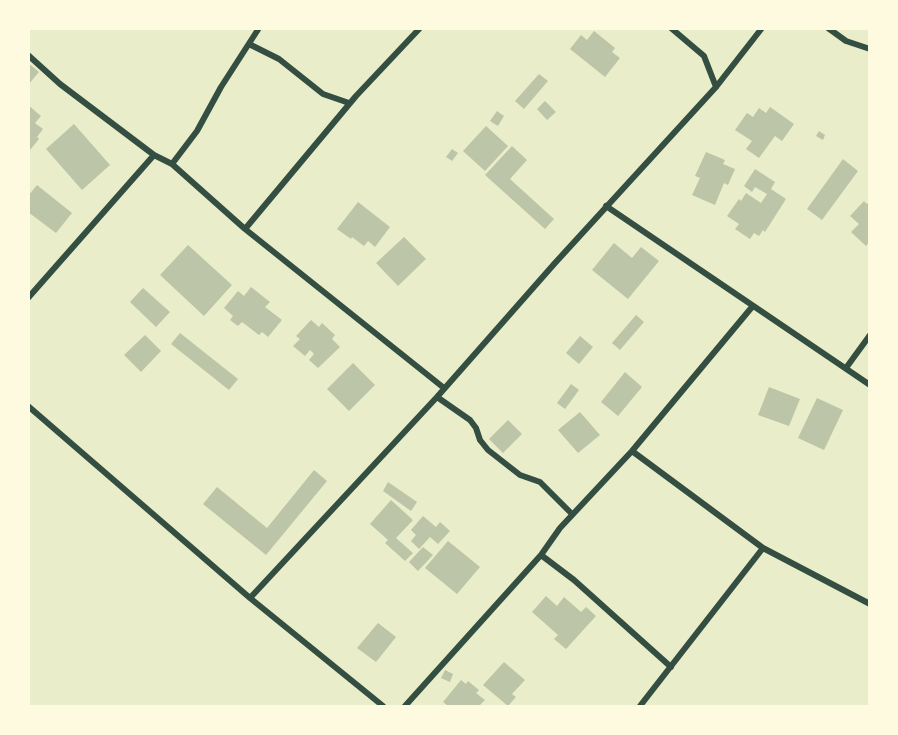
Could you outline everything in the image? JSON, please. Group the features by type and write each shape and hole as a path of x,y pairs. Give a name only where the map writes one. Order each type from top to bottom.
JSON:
{"street":[{"path":"172,164 196,131 258,28"},
{"path":"244,229 349,103 420,28"},
{"path":"671,28 704,56 716,87"},
{"path":"250,598 437,397 606,206 716,87 762,28"},
{"path":"828,28 846,41 870,49"},
{"path":"249,44 279,59 323,94 349,103"},
{"path":"28,55 60,84 154,155 172,164 244,229 444,388"},
{"path":"28,298 154,155"},
{"path":"606,206 752,307 870,384"},
{"path":"405,706 541,555 572,514 632,450 752,307"},
{"path":"846,368 870,335"},
{"path":"437,397 470,420 488,450 520,475 540,482 572,514"},
{"path":"28,406 250,598 382,706"},
{"path":"632,450 763,548 870,604"},
{"path":"640,706 763,548"},
{"path":"541,555 574,580 671,667"}],"building":[{"path":"594,31 615,48 612,52 620,58 605,77 570,49 581,35 587,40"},
{"path":"28,63 39,72 28,85"},
{"path":"539,74 548,81 524,109 515,101"},
{"path":"545,101 556,112 547,120 537,109"},
{"path":"28,105 41,116 35,123 43,129 37,137 39,139 30,150 28,148"},
{"path":"770,107 794,124 782,141 775,136 759,158 746,149 752,141 735,130 747,113 753,117 759,108 766,113"},
{"path":"497,111 504,116 498,126 490,121"},
{"path":"74,124 110,165 82,190 46,149"},
{"path":"486,126 508,146 485,171 463,151"},
{"path":"819,131 825,135 823,140 816,136"},
{"path":"512,146 527,160 510,179 554,219 545,229 485,175"},
{"path":"452,149 458,153 452,161 446,157"},
{"path":"706,152 725,160 723,164 735,169 728,185 724,183 715,205 692,195 700,178 695,176"},
{"path":"843,159 858,171 822,220 807,209"},
{"path":"755,169 775,182 771,189 786,199 765,232 763,230 759,236 754,233 750,239 735,229 739,224 727,216 746,193 761,203 767,194 755,187 752,192 744,186"},
{"path":"37,185 72,213 56,233 28,212 28,196"},
{"path":"864,201 867,204 870,201 870,241 866,246 851,232 859,224 850,216"},
{"path":"358,202 390,227 375,247 368,241 364,246 337,229"},
{"path":"404,237 426,259 398,286 376,263"},
{"path":"614,243 632,258 641,247 659,261 628,299 592,270"},
{"path":"188,245 232,285 204,316 160,275"},
{"path":"251,287 270,302 265,307 282,320 268,337 262,332 259,335 242,322 238,326 230,320 233,316 224,308 238,291 244,296"},
{"path":"143,288 170,312 156,327 130,302"},
{"path":"636,315 644,322 620,350 612,343"},
{"path":"311,320 319,327 322,323 335,335 332,339 340,347 318,368 309,360 314,354 310,350 305,356 293,346 300,339 296,336"},
{"path":"180,333 238,379 229,390 171,344"},
{"path":"145,335 161,351 141,372 124,355"},
{"path":"580,336 593,347 579,364 566,353"},
{"path":"353,363 375,385 349,411 327,389"},
{"path":"625,372 642,387 618,416 601,402"},
{"path":"571,384 579,390 565,409 557,403"},
{"path":"769,387 800,399 789,426 758,415"},
{"path":"817,398 843,410 824,450 798,438"},
{"path":"580,412 600,435 578,453 558,430"},
{"path":"508,420 522,434 503,453 489,439"},
{"path":"314,470 327,481 266,555 203,504 217,487 267,528"},
{"path":"388,482 417,502 411,511 383,491"},
{"path":"391,500 413,520 396,538 413,553 405,561 385,543 388,540 370,524"},
{"path":"423,516 436,527 440,522 450,531 438,544 430,537 419,549 411,541 416,535 411,530"},
{"path":"448,541 480,567 457,594 425,568"},
{"path":"423,547 433,555 418,571 409,562"},
{"path":"546,596 557,606 564,597 581,612 586,607 596,616 566,649 554,639 558,635 532,612"},
{"path":"378,623 396,637 376,662 357,648"},
{"path":"504,662 525,680 512,694 516,697 508,706 483,685"},
{"path":"445,670 453,674 450,682 441,678"},
{"path":"461,680 466,684 468,681 479,690 476,693 485,700 479,706 448,706 443,702"}]}
